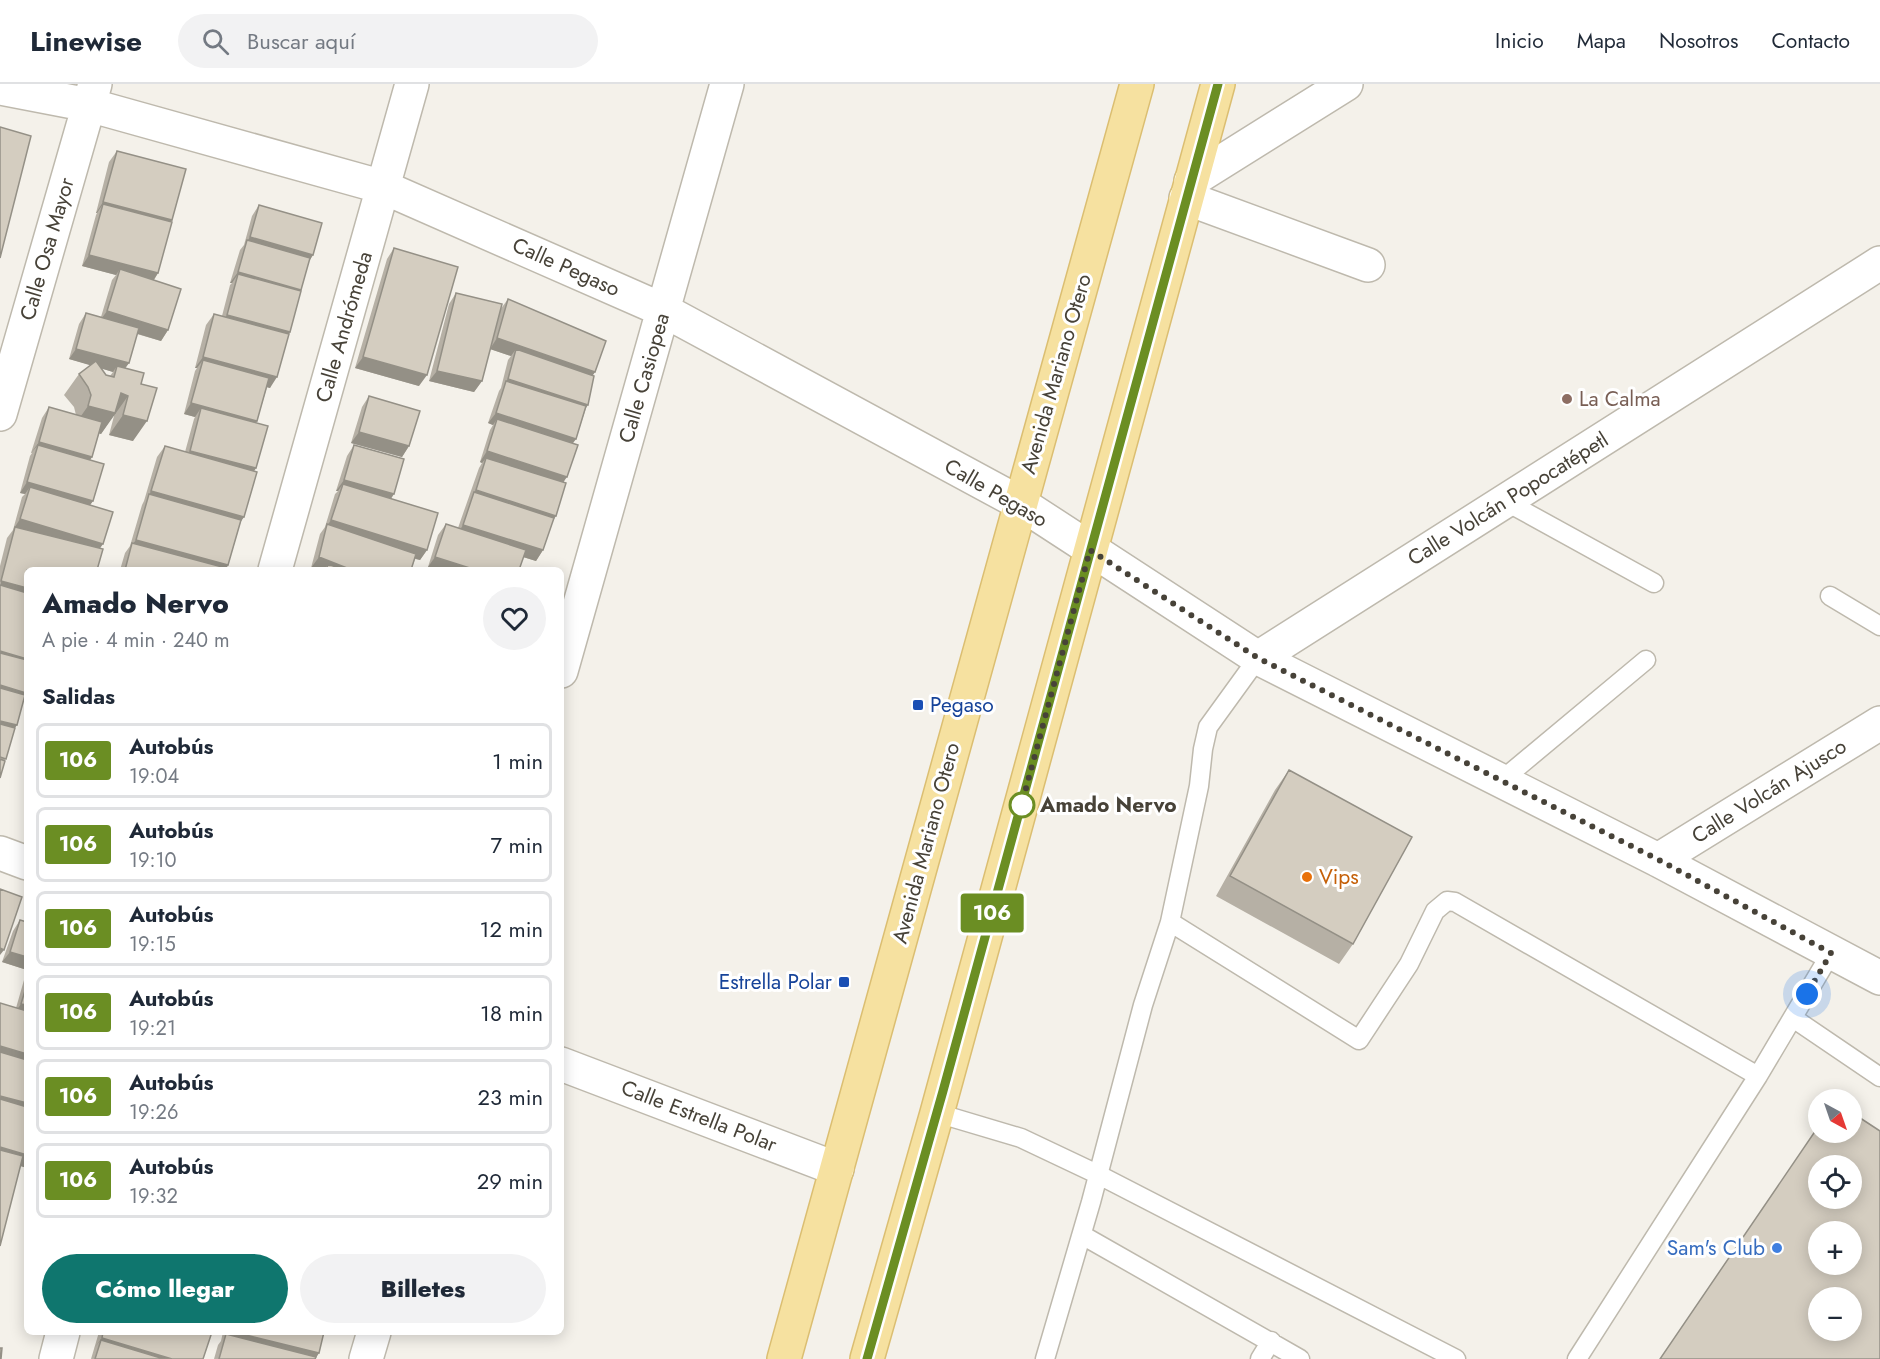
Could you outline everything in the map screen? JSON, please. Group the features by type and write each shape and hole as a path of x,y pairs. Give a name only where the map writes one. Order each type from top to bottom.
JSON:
{"main road":[{"name":"Avenida Mariano Otero","path":"784,1359 1137,84"},
{"path":"867,1359 937,1113 1218,84"}],"street":[{"name":"Calle Andrómeda","path":"276,567 412,84"},
{"name":"Calle Casiopea","path":"564,660 727,84"},
{"path":"1188,189 1346,84"},
{"name":"Calle Pegaso","path":"0,88 92,94 383,187 663,310 1020,503 1258,658 1659,860 1880,978"},
{"name":"Calle Osa Mayor","path":"0,414 92,94"},
{"path":"1188,189 1368,265"},
{"name":"Calle Volcán Popocatépetl","path":"1258,658 1880,263"},
{"name":"Calle Volcán Ajusco","path":"1659,860 1880,723"},
{"path":"0,853 24,862"},
{"name":"Calle Estrella Polar","path":"564,1065 837,1169"},
{"path":"56,1359 62,1335"},
{"path":"366,1359 373,1335"}],"lane":[{"path":"1505,501 1654,583"},
{"path":"1830,596 1880,626"},
{"path":"1045,1359 1082,1235 1143,1005 1170,922 1199,786 1208,727 1258,658"},
{"path":"1502,780 1646,660"},
{"path":"1170,922 1359,1040 1409,964 1436,911 1447,901 1461,905 1758,1076"},
{"path":"1577,1359 1758,1076 1831,953"},
{"path":"1792,1018 1880,1077"},
{"path":"937,1113 1021,1138 1097,1174 1456,1359"},
{"path":"1082,1235 1300,1359"},
{"path":"1260,1359 1271,1341"}],"building":[{"path":"0,127 31,136 0,258"},
{"path":"117,151 186,169 172,220 103,202"},
{"path":"103,204 172,222 158,273 89,255"},
{"path":"259,205 322,223 313,255 250,237"},
{"path":"247,240 310,258 301,290 238,272"},
{"path":"394,248 458,267 427,375 363,357"},
{"path":"120,269 181,289 168,330 107,311"},
{"path":"238,274 301,291 290,332 227,315"},
{"path":"456,293 502,304 482,381 437,371"},
{"path":"508,299 606,341 595,372 497,338"},
{"path":"86,313 139,328 129,363 76,349"},
{"path":"214,314 289,334 277,377 203,357"},
{"path":"516,349 594,376 588,405 508,379"},
{"path":"203,360 269,378 257,421 191,403"},
{"path":"96,361 106,375 114,377 117,366 144,373 141,384 157,388 147,421 123,415 128,396 121,393 115,413 88,406 91,395 79,374"},
{"path":"506,381 586,406 576,439 496,413"},
{"path":"369,396 420,411 409,446 359,432"},
{"path":"49,407 102,422 92,457 39,442"},
{"path":"201,408 268,426 256,468 190,451"},
{"path":"497,419 578,445 567,477 487,451"},
{"path":"38,445 104,464 93,501 27,482"},
{"path":"354,445 404,459 394,494 344,480"},
{"path":"165,446 257,472 244,517 151,491"},
{"path":"486,458 566,483 556,516 476,490"},
{"path":"343,484 438,513 427,550 331,520"},
{"path":"30,487 113,512 103,544 20,519"},
{"path":"474,492 554,518 543,550 463,525"},
{"path":"149,494 241,520 228,565 136,540"},
{"path":"327,524 416,554 412,567 344,567 319,557"},
{"path":"446,524 526,550 520,567 467,567 435,557"},
{"path":"15,527 103,549 98,567 24,567 24,587 1,581"},
{"path":"132,543 222,567 126,567"},
{"path":"0,585 24,592 24,658 0,651"},
{"path":"0,653 24,659 24,692 0,685"},
{"path":"0,688 24,695 17,725 0,721"},
{"path":"0,724 15,728 6,759 0,757"},
{"path":"0,759 5,761 0,778"},
{"name":"Vips","path":"1289,770 1412,837 1353,944 1230,876"},
{"path":"0,889 22,897 4,950 0,948"},
{"path":"20,920 24,921 24,956 10,952"},
{"path":"0,1003 24,1010 24,1053 0,1046"},
{"path":"0,1052 24,1059 24,1102 0,1096"},
{"path":"0,1099 24,1106 24,1154 0,1147"},
{"name":"Sam's Club","path":"1862,1119 1880,1131 1880,1359 1660,1359 1808,1142 1862,1143"},
{"path":"0,1150 23,1156 0,1246"},
{"path":"102,1335 211,1335 203,1359 172,1359 102,1338"},
{"path":"226,1335 316,1357 315,1359 219,1359"},
{"path":"246,1335 323,1335 319,1353"},
{"path":"101,1340 164,1359 95,1359"}],"bus line":[{"name":"106","path":"867,1359 943,1091 1218,84"}],"place":[{"name":"La Calma","path":"1567,399"},
{"name":"Pegaso","path":"918,705"},
{"name":"Amado Nervo","path":"1022,805"},
{"name":"Vips","path":"1307,877"},
{"name":"Estrella Polar","path":"844,982"},
{"name":"Sam's Club","path":"1777,1248"}],"route":[{"path":"1022,805 1021,807 1090,550 1258,658 1659,860 1831,953 1807,994"}]}
